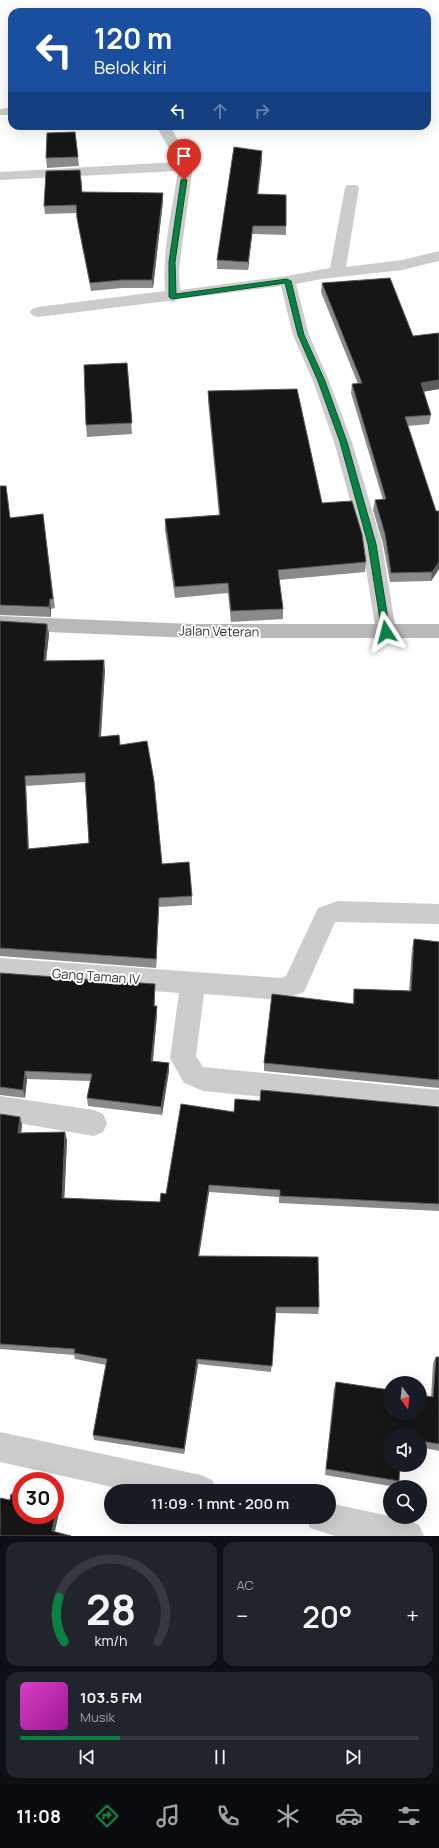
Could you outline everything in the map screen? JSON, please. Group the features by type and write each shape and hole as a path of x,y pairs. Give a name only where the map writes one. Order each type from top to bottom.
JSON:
{"street":[{"path":"165,130 186,166 173,253 171,272 172,297"},
{"path":"0,176 186,166"},
{"path":"337,273 352,188"},
{"path":"38,312 172,297 287,281 402,264 439,256"},
{"path":"287,281 301,335 321,381 343,442 372,544 386,632"},
{"name":"Jalan Veteran","path":"0,623 192,631 439,631"},
{"name":"Gang Taman IV","path":"0,969 274,989 288,987 295,984 326,915 338,911 439,914"},
{"path":"193,983 183,1058 193,1075 203,1079 439,1102"},
{"path":"0,1108 94,1122"},
{"path":"0,1447 169,1484"},
{"path":"336,1520 408,1536"}],"building":[{"path":"75,132 78,157 46,158 47,133"},
{"path":"234,147 262,151 257,194 286,195 286,226 253,226 248,262 217,260"},
{"path":"80,170 82,192 163,193 152,280 122,280 90,283 77,218 76,205 44,206 46,171"},
{"path":"390,278 413,336 439,333 439,380 421,383 431,415 405,417 436,511 439,511 439,562 432,572 391,573 385,534 375,500 386,499 352,384 362,383 322,283"},
{"path":"127,363 132,423 86,425 84,365"},
{"path":"297,389 322,503 352,501 362,534 366,562 278,570 283,609 231,611 228,583 175,587 165,519 220,515 208,391"},
{"path":"0,486 6,486 10,518 43,514 53,599 50,599 49,607 0,605"},
{"path":"0,621 47,624 44,661 104,660 99,737 119,735 120,745 147,741 154,781 162,864 189,862 192,896 159,898 156,959 0,948","holes":["85,773 89,843 28,849 25,776"]},
{"path":"414,939 439,942 439,1080 264,1063 272,994 354,1004 354,989 411,991"},
{"path":"0,973 155,984 154,1006 157,1006 151,1061 169,1063 161,1107 87,1098 92,1074 25,1071 23,1090 0,1087"},
{"path":"261,1090 439,1107 439,1204 280,1196 280,1190 209,1185 198,1256 318,1257 319,1307 276,1307 272,1366 197,1359 184,1449 93,1435 107,1359 74,1353 75,1349 0,1344 0,1114 20,1117 18,1133 65,1132 62,1198 160,1202 161,1193 166,1194 181,1104 234,1112 235,1099 260,1101"},
{"path":"436,1357 439,1357 439,1444 427,1442 427,1428 383,1428 383,1472 400,1472 399,1480 326,1469 336,1382 383,1389 383,1420 427,1420 427,1396 433,1397"},
{"path":"12,1494 12,1524 54,1524 52,1531 71,1536 0,1536 0,1498 10,1500"}],"route":[{"path":"184,180 172,262 172,297 287,281 301,335 321,381 343,442 372,544 386,632"}]}
